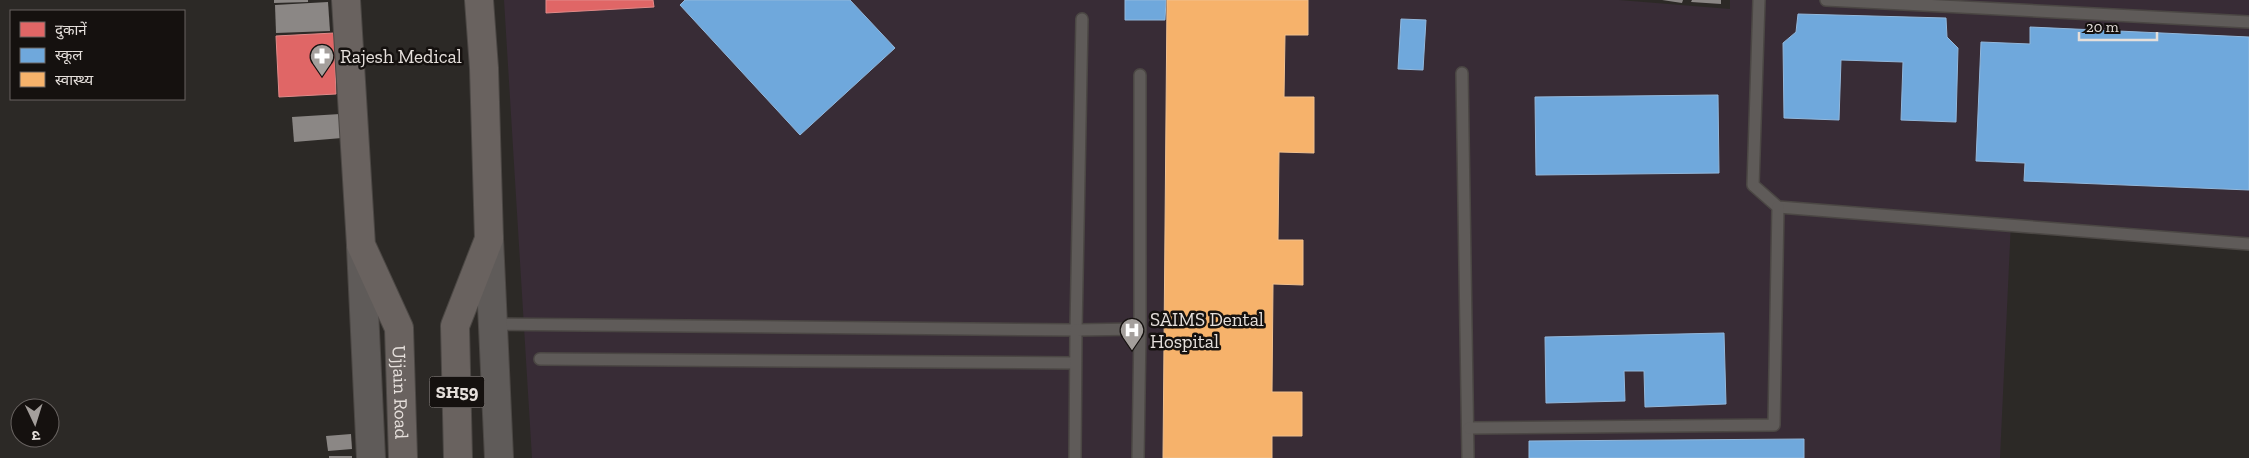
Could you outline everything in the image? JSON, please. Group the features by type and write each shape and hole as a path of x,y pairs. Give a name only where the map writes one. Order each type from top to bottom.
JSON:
{"main road":[{"path":"346,0 361,245"},
{"path":"479,0 484,68 489,239"},
{"name":"SH59","path":"458,458 455,326 489,239"},
{"name":"Ujjain Road","path":"361,245 399,328 404,458"}],"street":[{"path":"489,239 499,458"},
{"path":"361,245 371,458"}],"lane":[{"path":"1759,0 1753,185 1778,207 2249,244"},
{"path":"1826,0 2249,22"},
{"path":"1075,458 1075,363 1082,19"},
{"path":"1462,73 1468,458"},
{"path":"1138,458 1140,74"},
{"path":"1468,428 1774,425 1778,207"},
{"path":"493,324 1140,329"},
{"path":"540,359 1075,363"}],"shaded area":[{"path":"504,0 1619,0 1730,9 1730,0 2249,0 2249,245 2011,222 2000,458 532,458"}],"building: दुकानें":[{"path":"546,0 653,0 654,7 546,13"},
{"path":"334,33 336,94 279,97 276,36"}],"building: स्कूल":[{"path":"685,0 850,0 895,48 800,135 680,5"},
{"path":"1125,0 1166,0 1165,20 1125,20"},
{"path":"1798,14 1946,18 1947,37 1958,48 1956,122 1901,120 1903,62 1841,60 1839,120 1784,118 1783,43 1796,32"},
{"path":"1401,19 1426,20 1423,70 1398,69"},
{"path":"2030,27 2249,37 2249,190 2024,181 2025,163 1976,161 1981,42 2030,44"},
{"path":"1718,95 1719,173 1536,175 1535,97"},
{"path":"1724,333 1726,404 1645,407 1644,371 1624,371 1625,401 1546,403 1545,337"},
{"path":"1804,439 1804,458 1529,458 1529,441"}],"building: स्वास्थ्य":[{"path":"1167,0 1308,0 1308,35 1285,35 1284,97 1314,97 1314,153 1279,152 1278,240 1303,240 1303,285 1273,284 1272,392 1302,392 1302,436 1272,436 1272,458 1163,458"}],"building: अन्य":[{"path":"274,0 308,0 308,2 274,3"},
{"path":"1662,0 1683,0 1682,3"},
{"path":"1692,0 1721,0 1721,4 1691,2"},
{"path":"328,2 330,31 276,33 275,5"},
{"path":"340,114 342,138 294,142 292,117"},
{"path":"351,434 352,449 328,451 326,436"},
{"path":"329,456 352,456 352,458 329,458"}],"place":[{"name":"Rajesh Medical","path":"322,77"},
{"name":"SAIMS Dental Hospital","path":"1132,351"}]}
